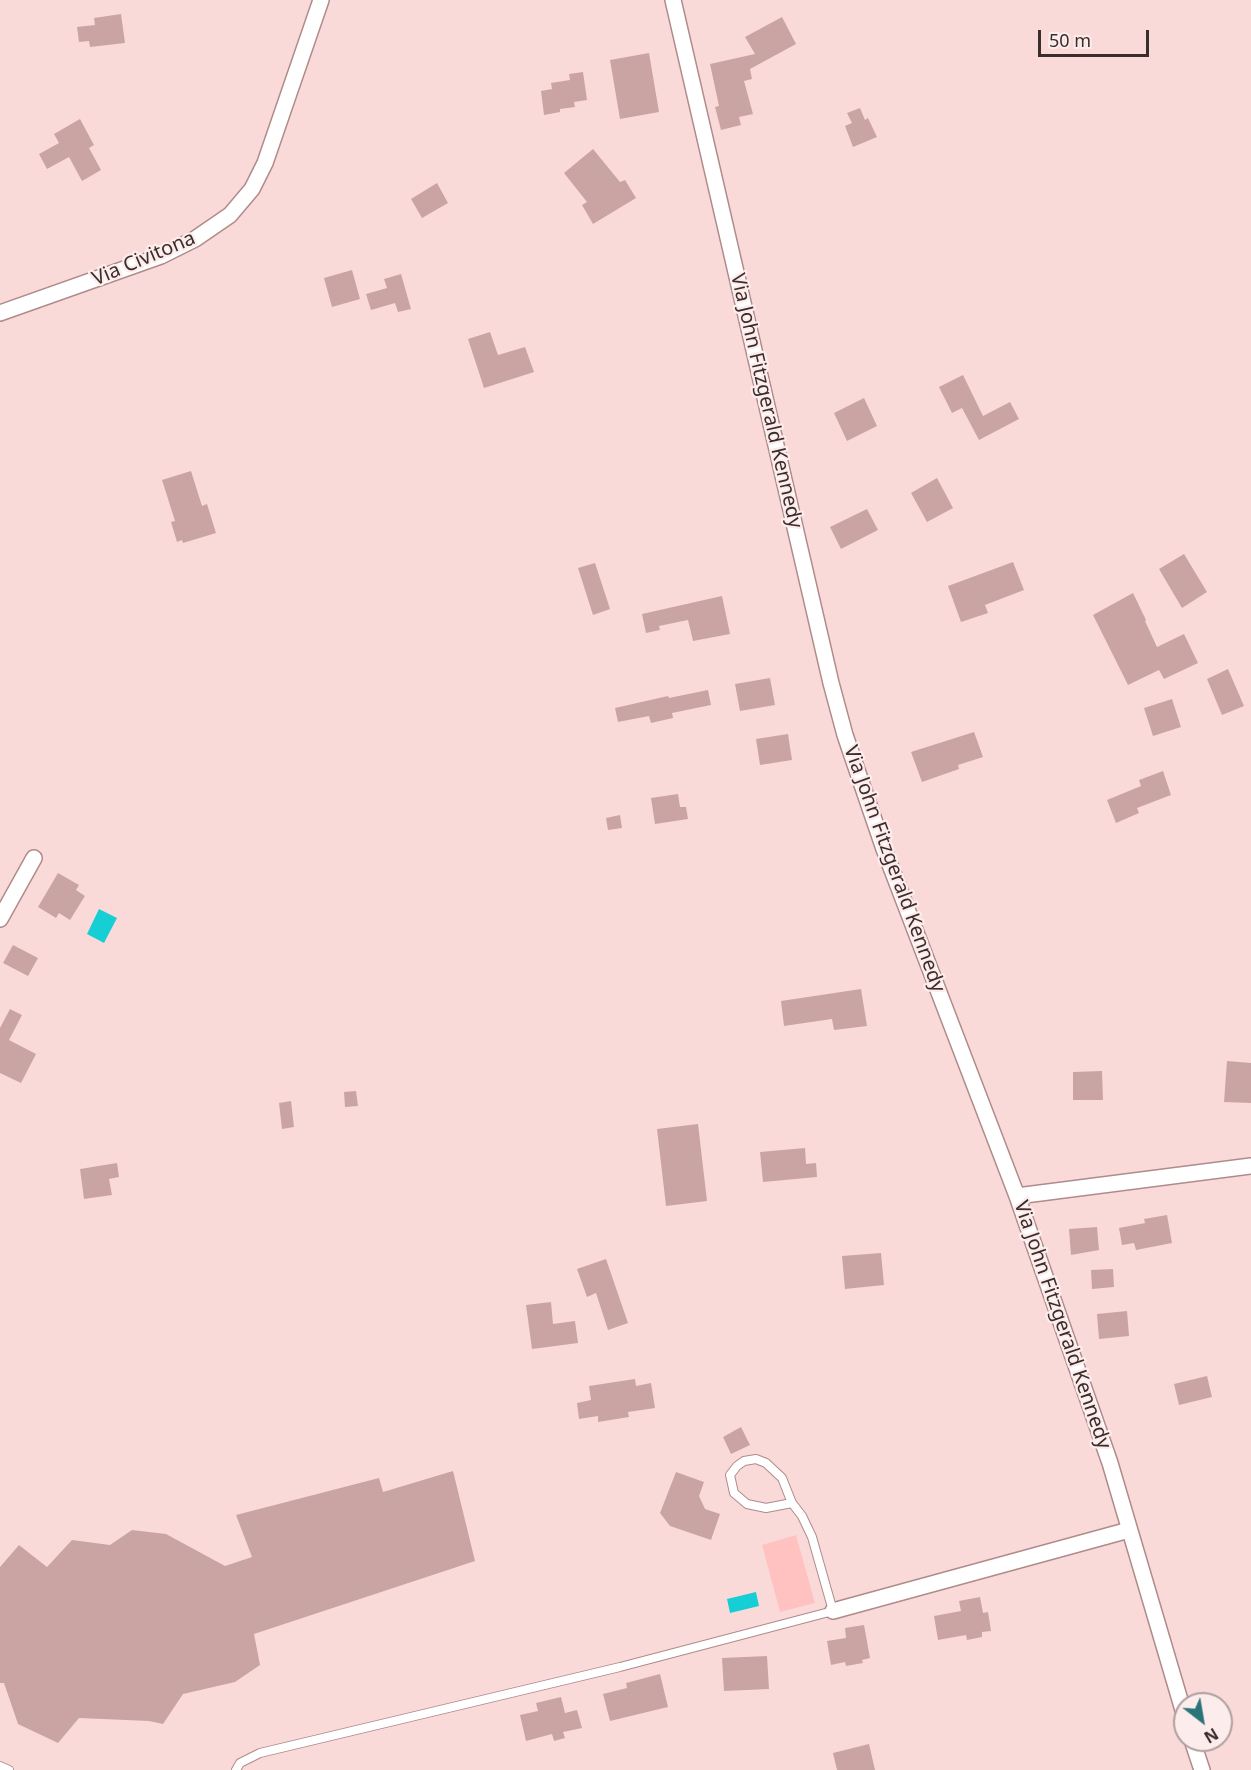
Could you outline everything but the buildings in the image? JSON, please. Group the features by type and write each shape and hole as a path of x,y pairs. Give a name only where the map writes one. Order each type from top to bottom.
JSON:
{"street":[{"name":"Via Civitona","path":"0,313 160,256 195,239 230,215 252,189 266,163 321,0"},
{"name":"Via John Fitzgerald Kennedy","path":"673,0 825,660 845,735 884,849 1017,1196 1114,1476 1177,1692"},
{"path":"0,919 34,858"},
{"path":"1017,1196 1251,1166"},
{"path":"833,1611 1129,1530"},
{"path":"1196,1752 1202,1770"}],"lane":[{"path":"236,1770 240,1762 260,1753 620,1667 833,1611 809,1530 792,1503 782,1478 761,1460 756,1459 744,1461 730,1475 734,1493 747,1504 766,1508 792,1503"},
{"path":"0,1766 9,1770"}],"shaded area":[{"path":"796,1535 815,1603 780,1612 762,1545"}],"water":[{"path":"99,909 117,918 104,943 87,934"},
{"path":"756,1592 759,1606 730,1613 727,1599"}]}
